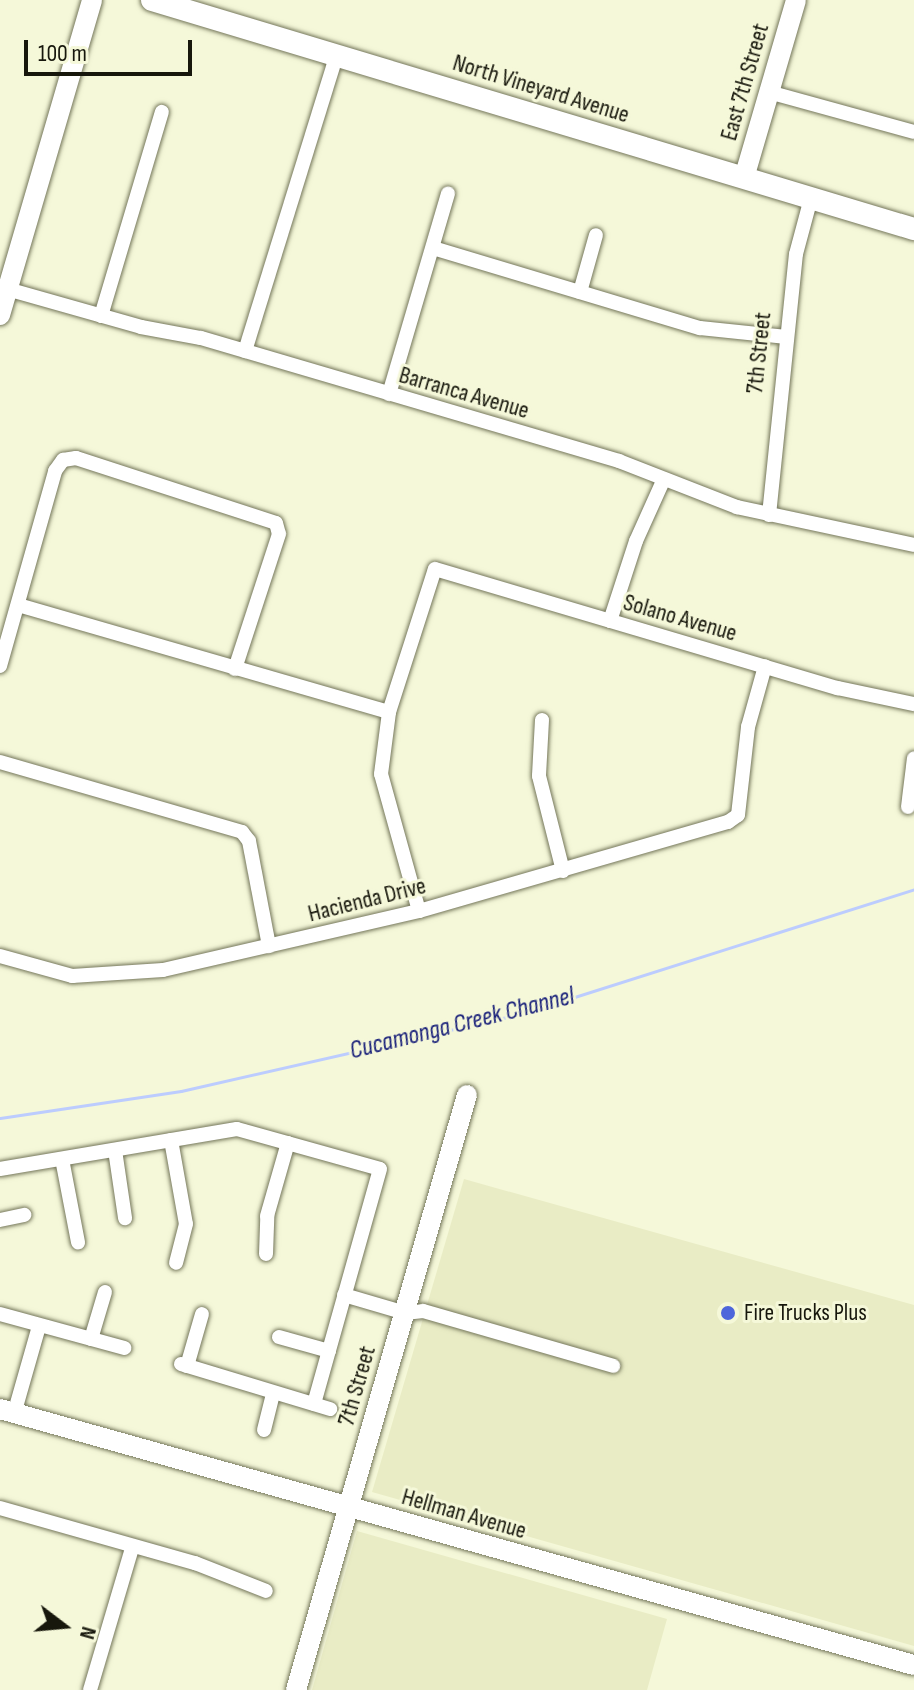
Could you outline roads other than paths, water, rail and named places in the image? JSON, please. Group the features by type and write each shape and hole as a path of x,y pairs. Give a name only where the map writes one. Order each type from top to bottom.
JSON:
{"main road":[{"name":"North Vineyard Avenue","path":"152,0 337,53 914,229"}],"street":[{"path":"0,315 4,288 92,0"},
{"name":"East 7th Street","path":"744,178 796,0"},
{"path":"245,351 337,53"},
{"path":"769,92 914,132"},
{"path":"101,316 162,112"},
{"path":"389,394 448,194"},
{"name":"7th Street","path":"769,515 796,254 811,198"},
{"path":"580,292 596,235"},
{"path":"433,248 700,328 787,337"},
{"name":"Barranca Avenue","path":"4,288 101,316 245,351 619,461 663,481 769,515 914,543"},
{"path":"0,666 63,460 76,458 276,523 279,534 235,669"},
{"path":"610,621 636,541 663,481"},
{"name":"Solano Avenue","path":"389,712 435,569 765,666 914,704"},
{"path":"18,605 389,712 381,774 419,911"},
{"name":"Hacienda Drive","path":"0,956 72,976 122,975 269,946 419,911 563,871 738,815 748,727 765,666"},
{"path":"542,720 539,776 563,871"},
{"path":"908,807 914,758"},
{"path":"0,762 242,832 249,841 269,946"},
{"name":"7th Street","path":"296,1690 467,1095"},
{"path":"0,1169 237,1129 380,1169 314,1404"},
{"path":"171,1140 186,1224 176,1263"},
{"path":"266,1254 267,1216 288,1143"},
{"path":"115,1150 125,1218"},
{"path":"62,1159 78,1242"},
{"path":"0,1220 24,1215"},
{"path":"91,1339 105,1292"},
{"path":"344,1295 405,1313 423,1311 613,1366"},
{"path":"0,1314 124,1348"},
{"path":"202,1314 184,1365 330,1409"},
{"path":"7,1411 39,1326"},
{"path":"279,1337 329,1351"},
{"path":"264,1430 273,1393"},
{"name":"Hellman Avenue","path":"7,1411 914,1665"},
{"path":"0,1508 132,1548 195,1563 266,1591"},
{"path":"90,1690 132,1548"}],"waterway":[{"name":"Cucamonga Creek Channel","path":"0,1118 181,1091 524,1013 914,889"}],"place":[{"name":"Fire Trucks Plus","path":"728,1313"}]}
